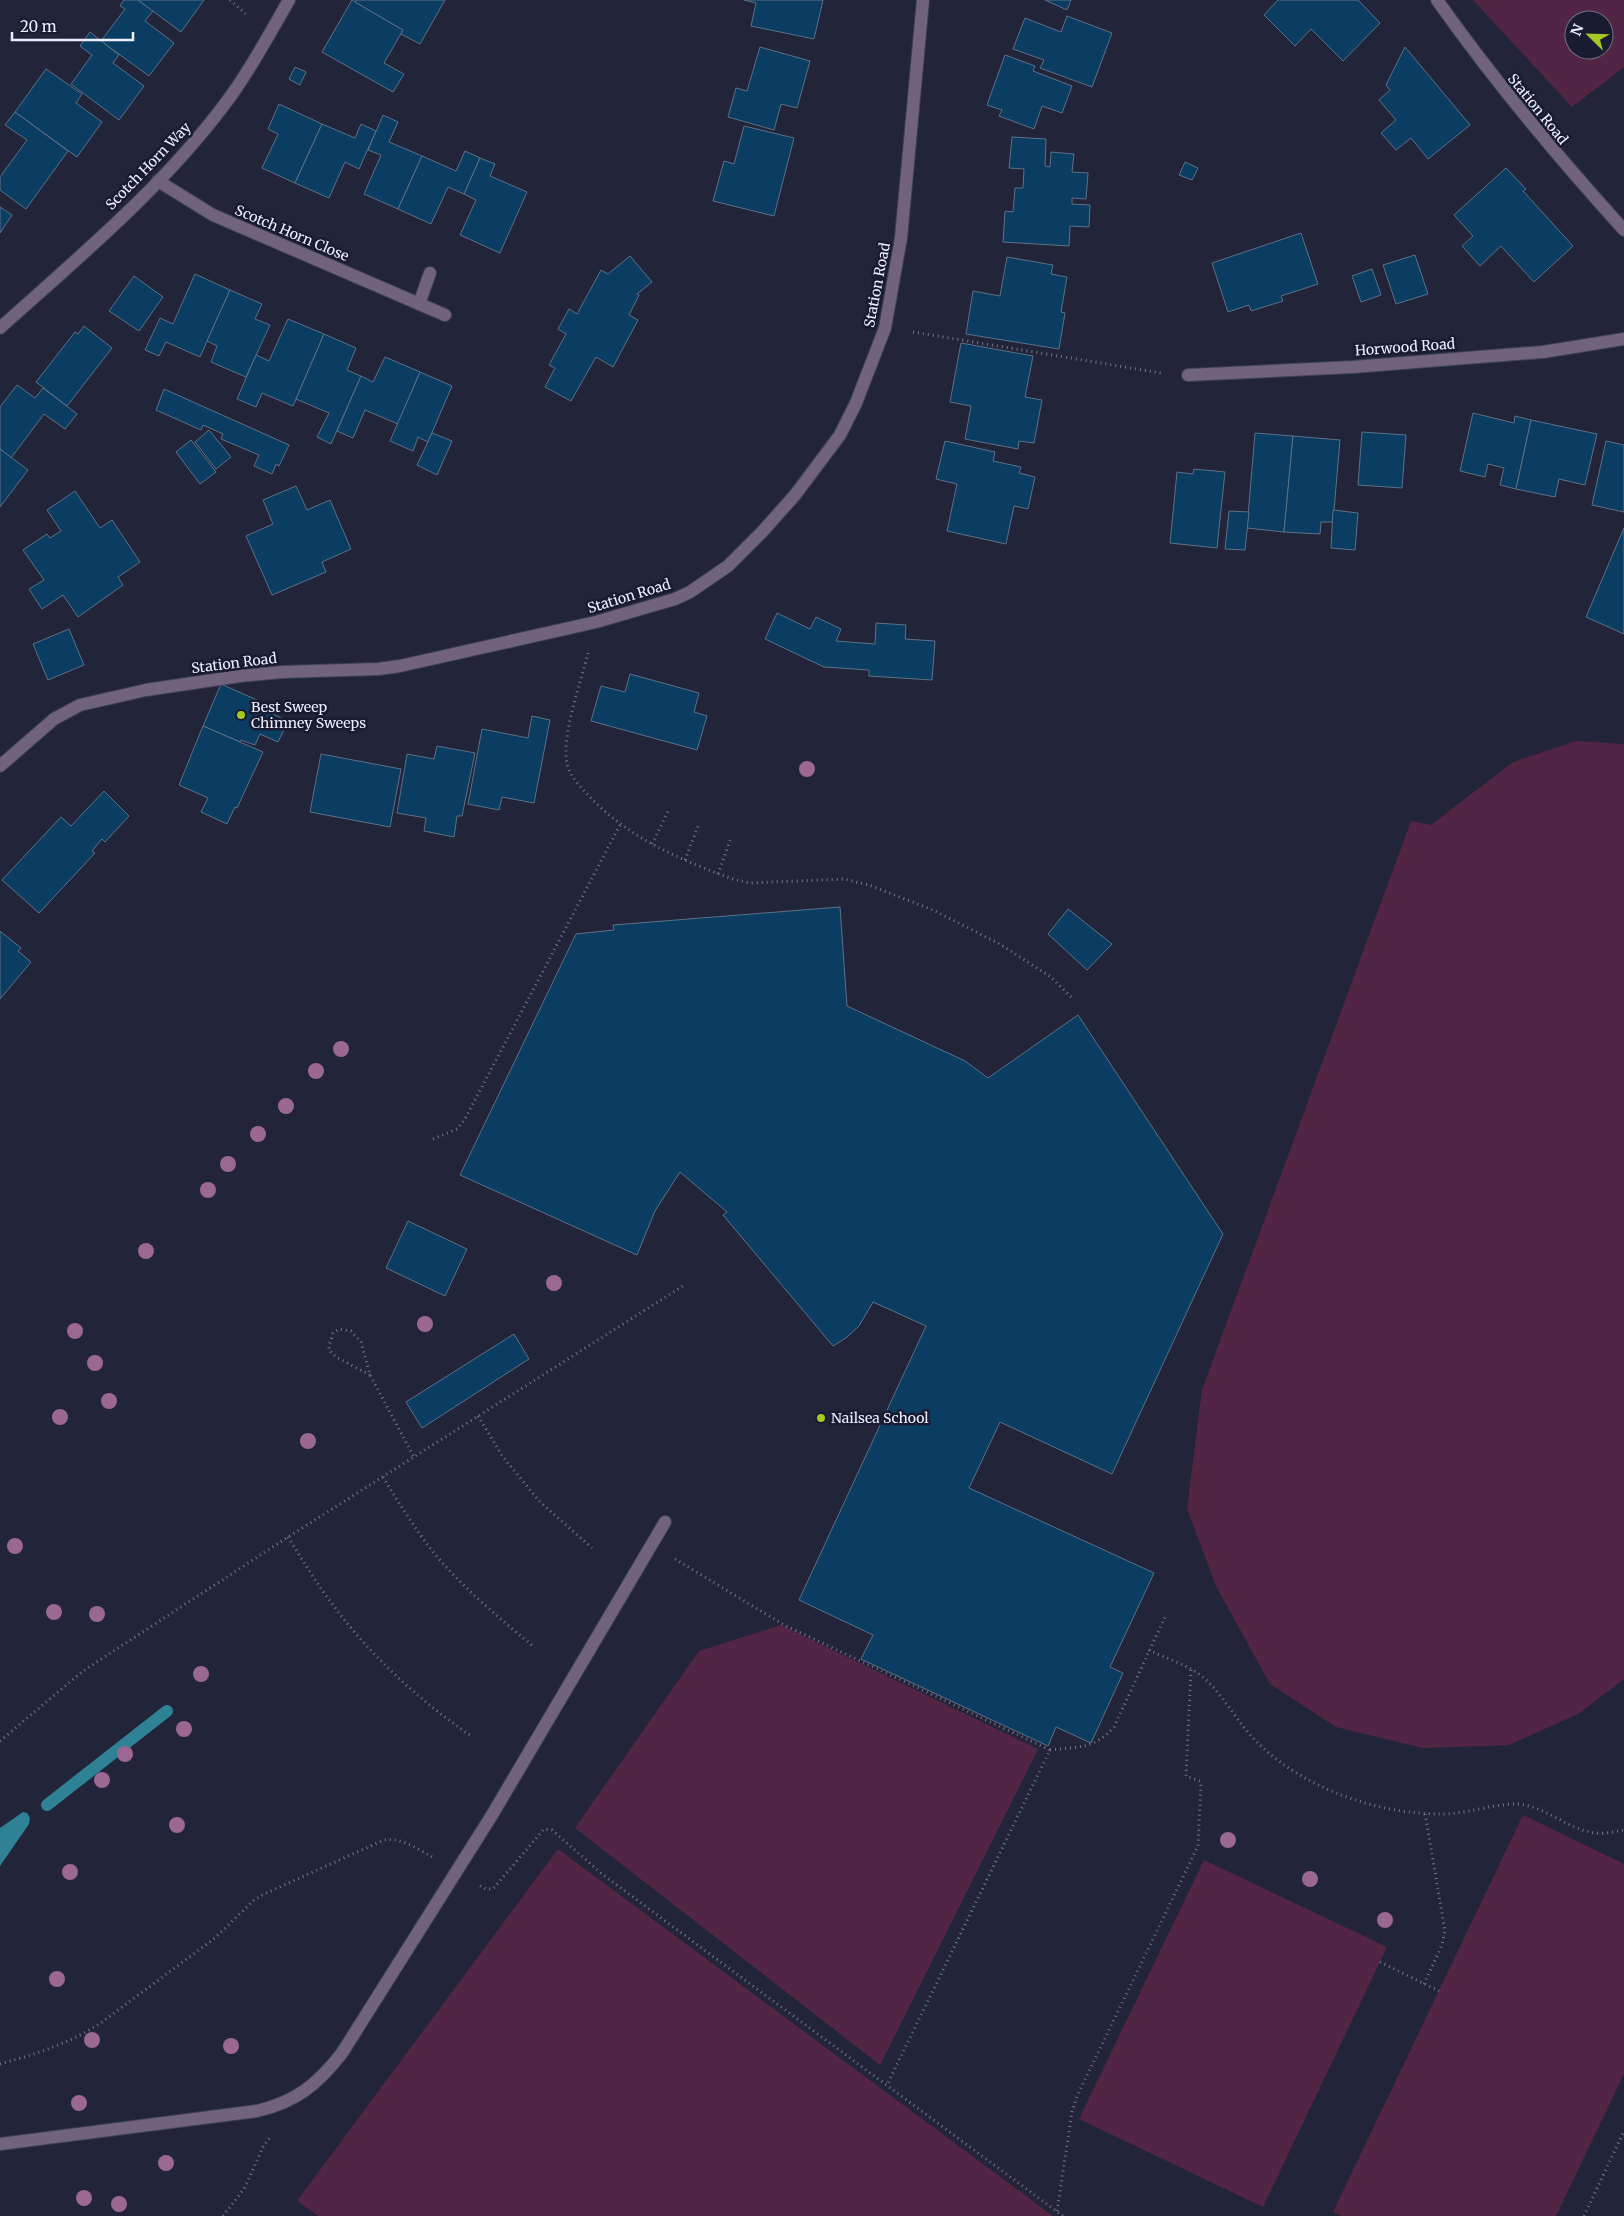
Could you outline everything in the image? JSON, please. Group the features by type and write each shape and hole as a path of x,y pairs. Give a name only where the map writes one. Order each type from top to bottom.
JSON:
{"street":[{"name":"Scotch Horn Way","path":"0,328 92,245 158,181 229,98 249,68 288,0"},
{"name":"Station Road","path":"0,766 54,719 80,705 146,690 240,676 282,672 378,669 596,622 650,608 690,592 728,566 795,495 840,435 856,403 885,328 901,238 923,0"},
{"name":"Station Road","path":"1437,0 1484,66 1570,171 1624,230"},
{"name":"Scotch Horn Close","path":"158,181 213,215 445,315"},
{"path":"419,304 430,273"},
{"name":"Horwood Road","path":"1188,375 1353,366 1543,352 1624,339"},
{"path":"0,2144 256,2110 282,2104 319,2080 342,2053 492,1815 665,1522"}],"path":[{"path":"885,328 1139,370 1188,375"},
{"path":"596,622 567,735 566,762 577,783 602,810 620,825 652,844 685,860 718,874 750,883 844,878 869,885 933,910 998,943 1050,977 1071,997"},
{"path":"652,844 668,811"},
{"path":"685,860 699,824"},
{"path":"434,1139 457,1129 465,1119 620,825"},
{"path":"718,874 731,838"},
{"path":"0,1741 83,1671 288,1537 686,1284"},
{"path":"370,1375 333,1355 329,1346 333,1333 344,1329 356,1334 363,1347 370,1375 414,1457"},
{"path":"478,1416 503,1457 540,1502 592,1548"},
{"path":"383,1477 411,1522 435,1554 483,1604 534,1647"},
{"path":"288,1537 330,1601 366,1644 418,1695 448,1720 470,1735"},
{"path":"652,1545 784,1625 1050,1750 1091,1745 1109,1734 1165,1617"},
{"path":"1149,1650 1192,1670 1208,1680 1259,1744 1296,1774 1332,1792 1358,1801 1425,1813 1442,1814 1518,1804 1531,1807 1590,1832 1605,1833 1624,1830"},
{"path":"1058,2212 1072,2112 1077,2096 1198,1846 1201,1784 1197,1780 1186,1776 1192,1670"},
{"path":"887,2085 1050,1750"},
{"path":"1424,1984 1442,1945 1445,1931 1425,1813"},
{"path":"0,2064 49,2050 88,2031 215,1938 254,1900 384,1840 395,1839 405,1842 457,1870 483,1888 493,1889 544,1829 552,1830 602,1874 1064,2216"},
{"path":"1380,1962 1438,1991"},
{"path":"223,2216 244,2189 267,2142 278,2128 293,2118 297,2111 292,2099"},
{"path":"1584,2216 1624,2131"}],"shaded area":[{"path":"1473,0 1624,0 1624,67 1572,107"},
{"path":"1576,741 1624,744 1624,1679 1578,1714 1509,1745 1423,1748 1336,1727 1270,1684 1216,1586 1187,1509 1202,1390 1411,821 1431,825 1513,762"},
{"path":"781,1625 1038,1749 880,2065 575,1828 699,1651"},
{"path":"1523,1815 1624,1864 1624,2074 1556,2216 1342,2216 1333,2212"},
{"path":"558,1849 1053,2216 318,2216 297,2201"},
{"path":"1204,1860 1387,1947 1263,2207 1079,2119"}],"water":[{"path":"23,1812 27,1813 30,1818 29,1824 0,1866 0,1828"}],"building":[{"path":"124,0 138,0 153,11 145,21 174,43 149,76 101,41 125,9 120,6"},
{"path":"138,0 204,0 181,32"},
{"path":"352,0 403,30 384,63 404,74 393,92 322,52"},
{"path":"356,0 445,0 420,44 401,34 403,30 355,2"},
{"path":"744,0 823,0 814,39 751,26 756,3"},
{"path":"1045,0 1071,0 1067,10"},
{"path":"1278,0 1358,0 1380,23 1343,61 1311,29 1295,46 1264,15"},
{"path":"1067,16 1112,33 1092,87 1040,68 1044,60 1013,49 1025,18 1061,32"},
{"path":"90,32 119,55 113,63 144,86 119,120 71,84 92,55 80,46"},
{"path":"760,47 810,61 797,108 781,104 774,130 728,117 736,88 747,91"},
{"path":"1405,47 1470,125 1428,159 1411,138 1396,150 1381,133 1396,120 1379,100 1390,90 1386,85"},
{"path":"1005,55 1035,66 1033,71 1072,86 1062,113 1042,106 1034,129 999,116 1002,110 987,105"},
{"path":"295,67 306,72 300,85 289,79"},
{"path":"46,69 82,94 76,103 102,122 77,157 15,112"},
{"path":"279,104 322,124 295,183 262,168 278,134 268,129"},
{"path":"15,112 68,151 26,209 0,190 0,177 27,140 5,125"},
{"path":"383,115 398,122 389,142 422,156 398,209 364,194 381,155 368,150"},
{"path":"322,124 355,138 361,124 376,131 359,169 345,162 329,198 295,183"},
{"path":"744,126 794,138 774,216 713,201 724,161 734,164"},
{"path":"1012,137 1046,139 1045,166 1050,167 1051,152 1074,154 1072,172 1088,173 1086,199 1072,198 1072,204 1090,205 1089,227 1070,226 1069,246 1003,242 1005,211 1013,212 1015,188 1023,188 1024,169 1009,168"},
{"path":"465,151 480,158 464,194 448,187 431,224 398,209 422,156 456,171"},
{"path":"480,158 495,164 490,176 527,192 500,253 460,235 476,200 464,194"},
{"path":"1185,162 1198,168 1192,180 1179,175"},
{"path":"1506,168 1526,189 1523,191 1573,246 1534,282 1501,246 1480,266 1462,246 1473,236 1454,215"},
{"path":"0,207 12,215 0,233"},
{"path":"1301,233 1318,284 1281,296 1283,301 1251,311 1249,305 1228,312 1212,263"},
{"path":"1415,255 1428,294 1396,304 1383,265"},
{"path":"630,256 652,282 637,294 639,295 629,315 638,320 613,367 596,357 571,401 545,387 555,368 549,365 566,334 558,329 569,309 577,314 601,270 608,274"},
{"path":"1007,257 1053,265 1051,274 1067,277 1061,312 1065,313 1059,349 966,334 973,291 1000,296"},
{"path":"1372,269 1381,295 1361,302 1352,276"},
{"path":"195,274 230,290 200,357 166,342 159,356 145,350 160,318 173,324"},
{"path":"134,276 163,297 139,331 109,311"},
{"path":"230,290 262,304 255,319 270,325 246,377 211,362 217,346 207,341"},
{"path":"288,319 324,334 293,406 262,393 256,407 237,399 256,355 269,361"},
{"path":"84,326 112,348 67,406 36,382 75,332 78,334"},
{"path":"324,334 356,348 347,370 361,376 331,444 317,437 329,413 296,399"},
{"path":"961,343 1033,356 1025,397 1042,400 1034,443 1019,441 1018,449 965,439 971,406 950,402"},
{"path":"385,357 420,372 398,424 365,410 353,438 337,431 361,376 373,382"},
{"path":"420,372 452,386 428,442 418,437 413,451 390,441"},
{"path":"17,385 35,398 43,388 77,414 65,429 44,414 11,458 0,449 0,407"},
{"path":"164,389 289,445 279,466 276,464 272,474 254,466 259,455 221,439 223,434 203,425 201,430 156,410"},
{"path":"1473,413 1514,423 1515,416 1531,420 1516,489 1500,485 1504,468 1488,464 1485,477 1460,471"},
{"path":"1531,420 1597,434 1585,485 1559,479 1555,497 1516,489"},
{"path":"209,430 231,457 216,469 195,442"},
{"path":"1362,432 1406,435 1402,488 1358,485"},
{"path":"432,433 452,441 437,475 417,465"},
{"path":"1255,433 1293,436 1284,532 1247,528"},
{"path":"1293,436 1340,440 1333,522 1321,522 1320,534 1284,532"},
{"path":"191,440 216,472 200,484 176,452"},
{"path":"945,441 995,452 993,461 1021,467 1019,473 1035,477 1028,509 1014,506 1006,544 947,531 957,484 936,479"},
{"path":"1606,441 1624,445 1624,512 1592,505"},
{"path":"0,449 28,470 0,507"},
{"path":"1194,469 1225,472 1217,548 1170,543 1177,472 1193,474"},
{"path":"296,486 307,510 330,500 351,549 322,562 326,572 272,595 246,536 273,524 263,500"},
{"path":"75,491 100,528 112,520 140,562 118,577 123,585 78,617 63,595 42,609 29,589 44,580 23,550 47,534 50,538 61,531 47,510"},
{"path":"1333,510 1358,513 1355,550 1331,548"},
{"path":"1229,511 1249,512 1245,550 1225,549"},
{"path":"1624,528 1624,634 1586,617"},
{"path":"777,613 810,629 816,617 841,629 836,641 875,644 876,623 906,625 905,639 935,641 932,680 869,676 869,670 824,667 765,639"},
{"path":"69,629 84,665 48,680 33,644"},
{"path":"630,674 699,693 694,712 707,716 697,750 591,721 601,686 625,692"},
{"name":"Best Sweep Chimney Sweeps","path":"221,684 257,700 256,702 262,705 260,708 288,721 278,742 260,734 255,745 241,740 240,742 203,726"},
{"path":"532,716 550,720 534,803 502,797 499,810 468,804 482,729 528,738"},
{"path":"203,726 263,752 237,808 235,807 227,824 201,812 208,798 179,785"},
{"path":"437,746 475,753 462,816 457,816 454,837 424,831 426,818 397,813 407,754 434,759"},
{"path":"321,754 401,769 390,827 310,812"},
{"path":"104,791 129,816 105,842 102,839 92,851 95,853 39,913 2,880 61,817 71,826"},
{"path":"840,907 847,1006 965,1061 988,1078 1078,1015 1223,1234 1112,1474 1000,1422 969,1488 1154,1573 1110,1667 1123,1673 1091,1743 1056,1727 1048,1746 861,1659 873,1635 799,1600 926,1326 873,1302 859,1326 846,1338 833,1346 723,1215 727,1212 680,1172 655,1211 637,1255 460,1175 576,934 614,930 613,925"},
{"path":"1068,909 1112,944 1087,970 1048,934"},
{"path":"0,931 21,948 18,951 31,962 0,999"},
{"path":"408,1221 467,1249 445,1296 386,1268"},
{"path":"514,1334 529,1359 422,1428 406,1402"}],"waterway":[{"path":"47,1805 167,1711"}],"place":[{"name":"Best Sweep Chimney Sweeps","path":"241,715"},
{"name":"Nailsea School","path":"821,1418"}]}
